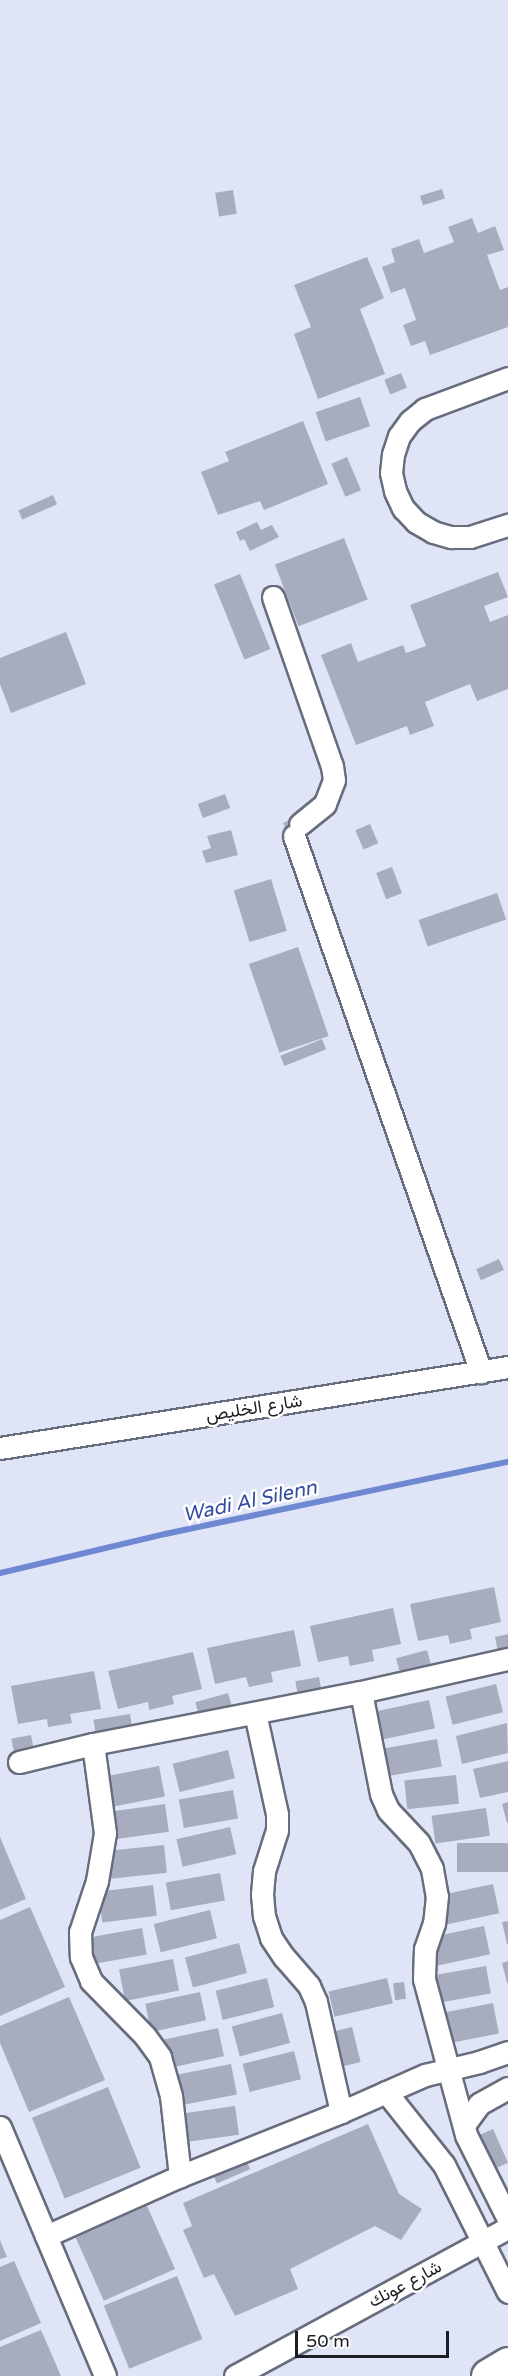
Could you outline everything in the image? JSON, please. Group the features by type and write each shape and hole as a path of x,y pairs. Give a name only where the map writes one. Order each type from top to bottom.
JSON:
{"street":[{"path":"508,378 425,409 410,421 396,445 391,473 395,491 403,508 416,522 433,532 451,537 470,537 508,525"},
{"path":"273,597 332,766 331,793 325,804 297,830 481,1372"},
{"name":"شارع الخليص","path":"0,1448 508,1367"},
{"path":"19,1762 93,1744 361,1692 508,1659"},
{"path":"361,1692 381,1794 388,1810 419,1844 432,1869 437,1896 434,1923 425,1949 423,1964 447,2068 465,2130 508,2219"},
{"path":"255,1713 277,1814 277,1830 264,1871 262,1894 264,1916 271,1938 284,1958 309,1986 316,2002 341,2112"},
{"path":"93,1744 105,1833 98,1881 80,1932 81,1958 92,1981 145,2036 159,2057 167,2076 171,2096 180,2176"},
{"path":"46,2236 180,2176 341,2112 425,2074 479,2062 508,2052"},
{"path":"435,2152 465,2130 478,2104 508,2088"},
{"path":"386,2092 435,2152 508,2292"},
{"path":"0,2127 105,2376"},
{"name":"شارع عونك","path":"235,2376 508,2228"}],"building":[{"path":"442,189 445,199 423,205 420,196"},
{"path":"233,190 237,214 219,217 215,193"},
{"path":"472,218 478,233 495,226 504,250 487,255 500,290 508,287 508,327 430,355 425,341 411,346 403,325 416,320 405,288 391,293 382,267 395,262 391,249 419,239 424,253 454,242 448,227"},
{"path":"367,257 384,298 360,309 385,374 318,399 294,334 311,327 294,285"},
{"path":"401,373 407,388 390,395 384,380"},
{"path":"360,397 370,426 326,442 316,412"},
{"path":"303,421 328,484 264,510 260,501 218,515 201,472 229,461 225,452"},
{"path":"347,457 361,490 345,497 331,464"},
{"path":"53,495 57,504 22,520 18,510"},
{"path":"257,522 261,530 272,525 279,537 250,551 244,539 240,541 236,532"},
{"path":"344,538 368,600 299,626 275,565"},
{"path":"498,572 508,597 484,606 490,622 508,615 508,689 477,701 470,684 425,702 434,726 410,735 407,726 356,745 321,655 351,643 358,662 403,645 406,653 426,646 410,605"},
{"path":"240,574 270,649 244,660 214,584"},
{"path":"66,632 86,684 11,713 0,684 0,658"},
{"path":"225,794 230,808 203,818 198,804"},
{"path":"296,817 290,837 283,823"},
{"path":"370,824 378,843 363,850 355,830"},
{"path":"231,830 238,855 206,863 202,851 211,848 207,836"},
{"path":"392,867 402,893 386,899 376,873"},
{"path":"271,879 287,931 249,942 234,890"},
{"path":"497,893 506,919 428,946 419,920"},
{"path":"298,947 329,1036 279,1053 249,964"},
{"path":"322,1039 326,1049 284,1066 280,1056"},
{"path":"499,1259 504,1270 481,1280 476,1269"},
{"path":"494,1587 501,1622 470,1629 472,1639 450,1644 448,1635 418,1641 410,1604"},
{"path":"393,1608 401,1644 372,1650 374,1661 350,1666 348,1656 318,1662 310,1626"},
{"path":"294,1630 301,1666 271,1672 273,1682 249,1687 246,1677 215,1684 207,1648"},
{"path":"508,1634 508,1649 498,1652 495,1637"},
{"path":"427,1650 431,1665 400,1674 396,1658"},
{"path":"193,1652 202,1689 172,1696 174,1704 149,1710 148,1702 118,1709 108,1671"},
{"path":"94,1671 101,1709 70,1714 72,1723 48,1727 47,1719 18,1724 11,1686"},
{"path":"319,1677 321,1688 297,1692 295,1681"},
{"path":"496,1684 503,1712 453,1725 446,1697"},
{"path":"228,1693 232,1707 199,1717 195,1702"},
{"path":"429,1700 435,1728 380,1740 374,1712"},
{"path":"130,1714 132,1727 95,1733 93,1720"},
{"path":"507,1723 508,1753 462,1764 456,1736"},
{"path":"31,1735 34,1750 14,1754 11,1739"},
{"path":"437,1739 442,1767 389,1776 384,1748"},
{"path":"228,1750 235,1778 180,1792 173,1764"},
{"path":"508,1761 508,1792 480,1798 473,1769"},
{"path":"159,1766 165,1796 106,1808 100,1777"},
{"path":"456,1775 459,1804 407,1809 404,1780"},
{"path":"233,1790 238,1819 184,1828 179,1800"},
{"path":"508,1802 508,1823 507,1823 502,1804"},
{"path":"165,1804 169,1832 113,1840 110,1812"},
{"path":"486,1808 490,1836 435,1843 432,1816"},
{"path":"230,1827 236,1854 183,1867 176,1839"},
{"path":"0,1837 26,1899 0,1910"},
{"path":"457,1843 508,1843 508,1872 457,1872"},
{"path":"164,1845 167,1873 111,1879 108,1851"},
{"path":"220,1873 225,1901 171,1910 166,1883"},
{"path":"493,1884 499,1913 446,1925 440,1895"},
{"path":"153,1885 157,1916 102,1922 98,1892"},
{"path":"30,1907 65,1987 0,2016 0,1920"},
{"path":"210,1910 217,1938 161,1952 154,1924"},
{"path":"508,1921 508,1944 507,1944 502,1922"},
{"path":"484,1926 490,1954 438,1965 432,1937"},
{"path":"142,1928 147,1955 91,1964 86,1938"},
{"path":"239,1943 247,1973 193,1987 185,1957"},
{"path":"173,1959 179,1990 125,2001 119,1969"},
{"path":"508,1961 508,1983 507,1983 502,1963"},
{"path":"486,1966 491,1994 439,2003 434,1975"},
{"path":"267,1978 274,2007 223,2020 216,1991"},
{"path":"387,1978 393,2003 334,2017 329,1991"},
{"path":"404,1982 406,1999 395,2000 393,1983"},
{"path":"200,1992 206,2020 151,2032 145,2004"},
{"path":"69,1997 105,2080 29,2112 0,2043 0,2026"},
{"path":"493,2003 499,2033 445,2044 439,2013"},
{"path":"282,2013 290,2043 240,2056 232,2026"},
{"path":"352,2027 361,2062 342,2067 334,2032"},
{"path":"218,2028 224,2056 170,2068 164,2039"},
{"path":"294,2051 301,2079 250,2092 243,2064"},
{"path":"231,2064 237,2094 181,2105 175,2075"},
{"path":"108,2087 141,2168 65,2198 32,2118"},
{"path":"235,2106 239,2135 185,2142 181,2114"},
{"path":"368,2124 399,2194 422,2209 401,2240 375,2226 290,2269 298,2289 235,2316 214,2274 204,2278 183,2230 192,2226 183,2203"},
{"path":"493,2129 508,2163 491,2171 476,2137"},
{"path":"247,2162 250,2169 217,2183 214,2176"},
{"path":"147,2206 175,2269 104,2301 76,2238"},
{"path":"0,2240 7,2257 0,2259"},
{"path":"14,2261 41,2323 0,2341 0,2267"},
{"path":"177,2276 202,2339 129,2369 104,2306"},
{"path":"41,2330 61,2376 0,2376 0,2347"}],"waterway":[{"name":"Wadi Al Silenn","path":"0,1573 165,1534 508,1462"}]}
